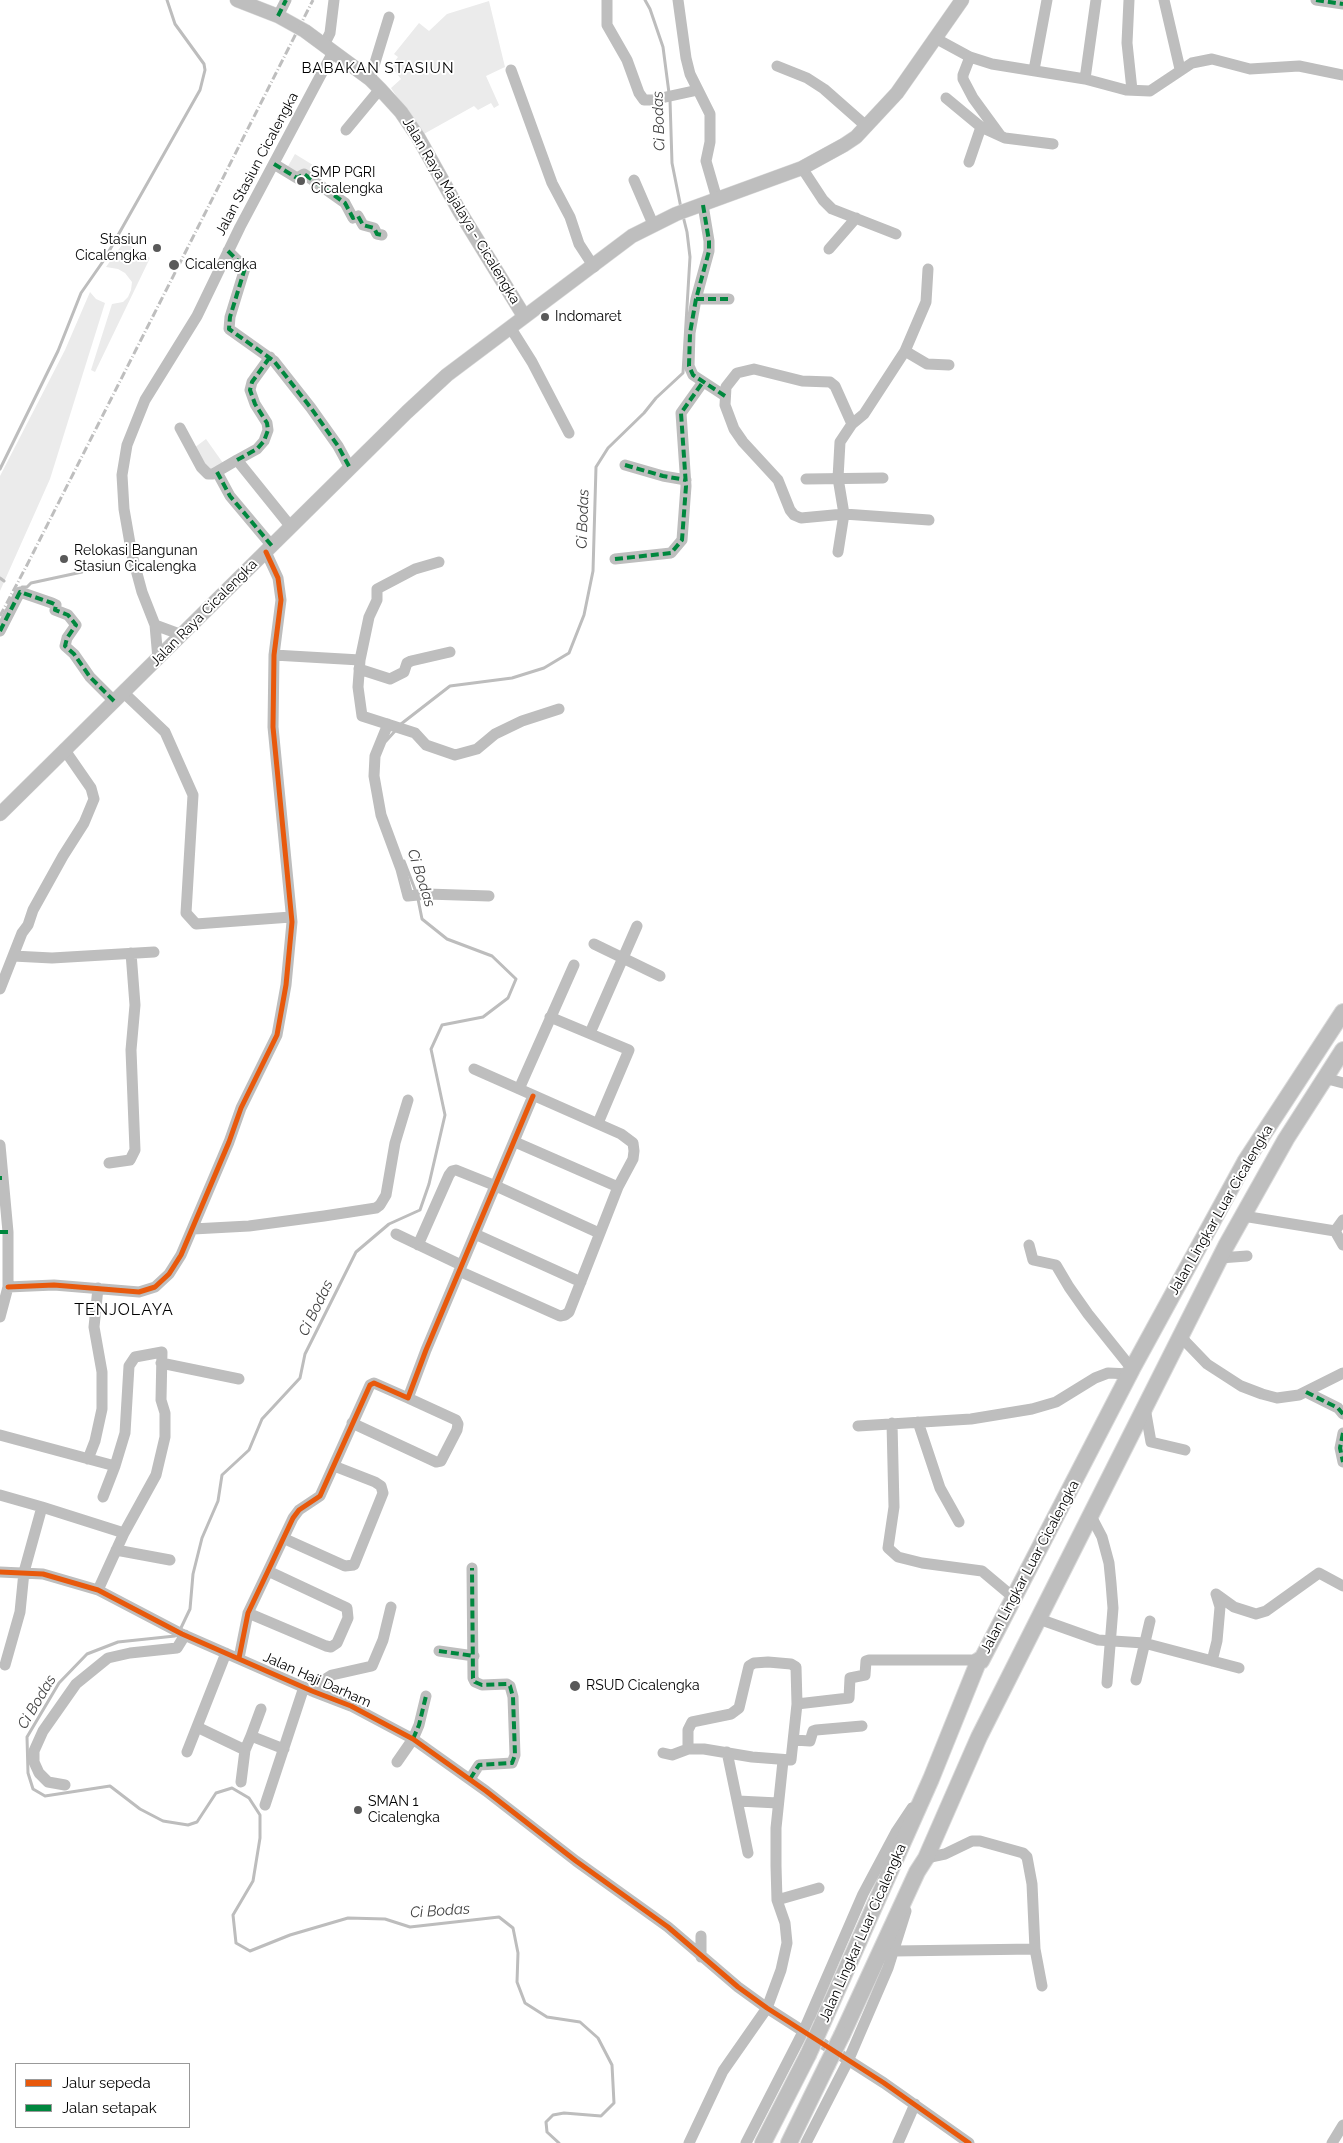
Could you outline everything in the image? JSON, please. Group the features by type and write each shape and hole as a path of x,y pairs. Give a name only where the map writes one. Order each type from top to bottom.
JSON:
{"highway":[{"name":"Jalan Lingkar Luar Cicalengka","path":"763,2143 822,2024 931,1779 979,1660 981,1661 1131,1372 1245,1162 1343,1012"},
{"name":"Jalan Lingkar Luar Cicalengka","path":"789,2143 842,2034 979,1737 1220,1258 1286,1139 1343,1050"}],"main road":[{"name":"Jalan Raya Majalaya - Cicalengka","path":"237,0 278,16 304,31 375,84 400,112 418,137 460,212 524,316 594,267 632,236 653,224 802,168 844,146 897,93 962,0"},
{"name":"Jalan Raya Cicalengka","path":"0,814 64,749 120,698 350,468 448,375 524,316"}],"street":[{"path":"278,16 286,0"},
{"name":"Jalan Stasiun Cicalengka","path":"158,659 155,624 142,592 129,540 122,476 127,445 145,400 197,316 274,164 328,48 334,0"},
{"path":"607,0 608,25 627,60 639,93 644,100 693,91"},
{"path":"678,0 686,58 693,91 710,114 710,142 706,161 717,199"},
{"path":"1034,70 1047,0"},
{"path":"1085,79 1096,0"},
{"path":"1129,0 1127,43 1132,90"},
{"path":"1164,0 1180,69"},
{"path":"1316,0 1343,4"},
{"path":"346,130 375,84 389,17"},
{"path":"935,38 970,57 992,64 1085,79 1132,90 1150,90 1180,69 1192,63 1212,59 1250,69 1299,66 1343,75"},
{"path":"970,57 963,79 973,98 1000,135"},
{"path":"777,66 807,78 824,89 866,126"},
{"path":"511,70 552,183 570,217 579,244 594,267"},
{"path":"946,98 981,127 1012,140 1053,144"},
{"path":"969,162 981,127"},
{"path":"274,164 297,178 304,174 345,203 353,218 358,216 363,225 374,228 377,234 382,235"},
{"path":"802,168 826,204 832,209 896,234"},
{"path":"634,180 653,224"},
{"path":"700,205 709,241 709,251 696,299 690,333 689,366 693,375 724,396"},
{"path":"829,248 856,218"},
{"path":"228,252 245,268 230,317 229,329 270,357 311,408 338,446 350,468"},
{"path":"838,552 844,514 838,478 840,442 852,424 864,414 905,351 926,302 928,269"},
{"path":"696,299 729,299"},
{"path":"510,327 532,362 569,433"},
{"path":"905,351 922,362 949,365"},
{"path":"180,428 201,467 208,474 217,472 257,449 264,441 268,430 267,423 255,404 250,390 252,382 270,357"},
{"path":"852,424 835,386 830,382 802,381 754,368 745,370 732,378 726,386 724,396 734,429 743,442 778,480 790,510 794,515 801,518 844,514 929,520"},
{"path":"615,559 671,553 682,540 684,534 686,480 681,413 703,382"},
{"path":"237,460 291,527"},
{"path":"624,465 663,476 686,480"},
{"path":"8,1287 54,1286 139,1292 156,1287 169,1274 181,1255 217,1172 222,1155 230,1142 241,1108 277,1034 286,985 291,917 274,727 274,655 281,600 278,578 269,549 230,496 217,472"},
{"path":"806,479 882,478"},
{"path":"439,562 415,569 376,589 377,600 369,617 360,664 358,687 362,716 415,733 426,745 455,755 476,749 495,734 522,721 559,709"},
{"path":"0,630 20,592 52,602 56,605 55,610 68,615 76,625 67,638 65,646 74,654 90,677 165,732 193,795 186,913 196,924 291,917"},
{"path":"155,624 182,635"},
{"path":"274,655 360,664 390,678 404,672 407,663 411,661 450,652"},
{"path":"390,725 375,756 374,782 381,815 401,869 408,896 427,894 489,896"},
{"path":"0,989 6,969 22,933 28,925 33,910 84,823 94,799 91,788 64,749"},
{"path":"590,1033 637,926"},
{"path":"594,944 660,976"},
{"path":"13,956 52,958 154,952"},
{"path":"109,1162 130,1160 135,1150 130,1050 135,1005 130,953"},
{"path":"518,1089 574,965"},
{"path":"550,1017 629,1050 598,1123"},
{"path":"396,1234 460,1268 560,1316 569,1312 599,1233 632,1159 633,1144 621,1134 598,1123 474,1069"},
{"path":"1324,1078 1343,1083"},
{"path":"408,1398 460,1268 533,1096"},
{"path":"193,1229 249,1226 376,1208 386,1195 394,1143 408,1100"},
{"path":"515,1142 618,1187"},
{"path":"0,1145 8,1287 0,1317"},
{"path":"418,1245 452,1171 461,1171 599,1233"},
{"path":"1244,1216 1335,1231"},
{"path":"1335,1231 1343,1220"},
{"path":"1335,1231 1343,1245"},
{"path":"475,1234 581,1282"},
{"path":"1029,1245 1033,1260 1056,1265 1068,1287 1131,1372"},
{"path":"1220,1258 1247,1256"},
{"path":"88,1458 95,1441 102,1409 102,1372 94,1327 98,1288"},
{"path":"1181,1337 1207,1364 1241,1386 1277,1398 1289,1398 1306,1392 1343,1373"},
{"path":"0,1572 43,1574 98,1590 124,1533 156,1475 165,1437 166,1413 161,1400 162,1352 142,1354 131,1360 128,1366 126,1428 116,1466 103,1497"},
{"path":"161,1364 239,1379"},
{"path":"858,1426 987,1417 998,1413 1032,1409 1056,1402 1108,1373 1131,1372"},
{"path":"239,1658 248,1614 285,1539 293,1518 299,1510 320,1496 352,1423 372,1383 380,1384 456,1420 458,1424 457,1430 441,1461 436,1462 352,1423"},
{"path":"1306,1392 1338,1408 1343,1414"},
{"path":"1145,1408 1151,1442 1185,1450"},
{"path":"918,1422 940,1488 959,1522"},
{"path":"892,1423 894,1507 888,1548 898,1556 922,1563 982,1571 1014,1598"},
{"path":"1343,1433 1340,1448 1343,1462"},
{"path":"0,1435 116,1466"},
{"path":"285,1539 345,1566 354,1565 383,1493 381,1486 375,1482 334,1466"},
{"path":"0,1495 42,1506 124,1533"},
{"path":"5,1665 20,1612 24,1572 42,1506"},
{"path":"1091,1516 1102,1537 1108,1563 1113,1608 1107,1683"},
{"path":"116,1550 170,1560"},
{"path":"470,1779 479,1765 512,1763 516,1755 511,1689 507,1684 482,1685 475,1682 473,1678 472,1568"},
{"path":"248,1614 326,1646 331,1647 337,1643 348,1618 348,1608 268,1571"},
{"path":"1212,1661 1217,1640 1220,1607 1216,1594 1234,1607 1256,1614 1266,1611 1316,1574 1322,1573 1343,1586"},
{"name":"Jalan Haji Darham","path":"98,1590 169,1628 351,1706 413,1739 470,1779 576,1861 668,1927 701,1957 767,2008 804,2030 915,2104 969,2143"},
{"path":"265,1805 284,1749 308,1689 332,1675 372,1666 388,1626 391,1607"},
{"path":"1039,1619 1098,1640 1144,1643 1240,1668"},
{"path":"1136,1680 1150,1621"},
{"path":"65,1785 48,1782 39,1773 34,1762 34,1751 43,1732 70,1691 108,1658 130,1653 177,1648 184,1634"},
{"path":"439,1651 474,1656"},
{"path":"187,1752 226,1653"},
{"path":"797,1704 849,1698 850,1678 865,1675 866,1662 869,1660 979,1660"},
{"path":"663,1753 672,1755 688,1749 704,1749 783,1761 791,1760 797,1704 796,1667 791,1664 768,1662 754,1663 749,1666 738,1708 725,1716 692,1722 688,1730 688,1749"},
{"path":"397,1762 413,1739 419,1725 426,1696"},
{"path":"241,1782 245,1750 261,1709"},
{"path":"794,1740 810,1741 813,1731 816,1730 862,1726"},
{"path":"197,1727 245,1750"},
{"path":"251,1736 284,1749"},
{"path":"727,1752 748,1854"},
{"path":"690,2143 723,2071 767,2008 781,1970 788,1943 785,1922 777,1900 776,1828 783,1761"},
{"path":"746,2143 804,2030 863,1894 896,1832 931,1779"},
{"path":"738,1801 778,1803"},
{"path":"806,2143 848,2061 894,1951 921,1865 972,1841 980,1841 1024,1852 1027,1857 1032,1884 1036,1949 1042,1986"},
{"path":"777,1900 819,1888"},
{"path":"701,1936 701,1957"},
{"path":"894,1951 1036,1949"},
{"path":"898,2143 915,2104"},
{"path":"1332,2143 1343,2125"}],"shaded area":[{"path":"489,1 505,67 486,76 499,105 494,108 491,103 478,110 474,106 422,135 391,88 401,79 391,66 398,57 394,54 419,23 429,31 447,14"},
{"path":"295,154 321,170 312,184 287,168"},
{"path":"124,242 150,258 95,372 91,370 112,304 123,302 131,290 132,282 125,273 118,269 106,267"},
{"path":"90,292 96,299 105,303 50,479 0,591 0,476 65,350"},
{"path":"206,439 223,463 211,472 194,448"}],"waterway":[{"path":"0,469 58,351 81,293 104,260 200,90 205,70 204,64 175,24 167,0"},
{"name":"Ci Bodas","path":"645,0 663,47 669,93"},
{"name":"Ci Bodas","path":"670,100 672,163 681,208"},
{"name":"Ci Bodas","path":"401,724 450,686 512,678 544,668 569,653 584,615 593,571 596,467 608,448 683,373 690,257 683,216"},
{"path":"22,587 27,587 31,583 82,572"},
{"path":"0,578 4,581"},
{"name":"Ci Bodas","path":"386,741 395,731"},
{"name":"Ci Bodas","path":"404,861 416,892"},
{"name":"Ci Bodas","path":"418,899 422,919 447,939 492,956 516,979 508,998 483,1017 442,1025 431,1049 445,1115 429,1184 420,1210 389,1224 356,1252 305,1354 300,1378 262,1419 249,1450 222,1475 218,1501 202,1538 193,1574 190,1609 179,1632 175,1636 118,1642 87,1654 59,1683 27,1737 28,1773 33,1789 45,1796 110,1786 140,1809 163,1821 188,1825 197,1822 216,1793 232,1788 249,1798 260,1815 260,1838 253,1881 233,1915 236,1943 250,1951 290,1935 348,1918 385,1919 410,1927 499,1917 513,1928 518,1953 517,1982 525,2003 547,2017 580,2022 598,2038 612,2065 614,2103 601,2116 564,2113 553,2115 546,2122 547,2132 559,2143"}],"railway":[{"path":"0,616 313,0"}],"marked path":[{"path":"278,16 286,0"},
{"path":"1316,0 1343,4"},
{"path":"274,164 297,178 304,174 345,203 353,218 358,216 363,225 374,228 377,234 382,235"},
{"path":"703,205 709,251 696,299 690,333 689,366 693,375 725,396"},
{"path":"228,251 245,268 230,317 229,329 274,361 338,446 350,468"},
{"path":"696,299 729,299"},
{"path":"237,460 257,449 264,441 268,430 267,423 255,404 250,390 252,382 270,357"},
{"path":"615,559 671,553 682,540 686,486 681,413 703,382"},
{"path":"625,465 663,476 686,480"},
{"path":"217,472 230,496 272,546"},
{"path":"0,631 20,592 56,605 55,610 68,615 76,625 67,638 65,646 74,654 90,677 115,702"},
{"path":"0,1232 8,1232"},
{"path":"1306,1392 1338,1408 1343,1414"},
{"path":"1343,1433 1340,1448 1343,1462"},
{"path":"470,1779 479,1765 512,1763 515,1755 513,1697 510,1686 507,1684 482,1685 475,1682 473,1678 472,1568"},
{"path":"439,1651 474,1656"},
{"path":"413,1739 419,1725 426,1696"}],"cycle path":[{"path":"8,1287 54,1285 139,1292 155,1287 169,1274 181,1255 229,1142 241,1108 277,1035 286,985 292,922 273,727 274,655 281,600 278,578 266,552"},
{"path":"239,1658 248,1613 293,1518 299,1510 320,1496 370,1385 374,1383 408,1398 426,1350 533,1096"},
{"path":"0,1572 43,1574 98,1590 182,1634 351,1706 413,1739 668,1927 738,1987 767,2008 884,2083 969,2143"}],"place":[{"name":"SMP PGRI Cicalengka","path":"301,181"},
{"name":"Stasiun Cicalengka","path":"157,248"},
{"name":"Cicalengka","path":"174,265"},
{"name":"Indomaret","path":"545,317"},
{"name":"Relokasi Bangunan Stasiun Cicalengka","path":"64,559"},
{"name":"RSUD Cicalengka","path":"575,1686"},
{"name":"SMAN 1 Cicalengka","path":"358,1810"}],"district":[{"name":"BABAKAN STASIUN","path":"378,68"},
{"name":"TENJOLAYA","path":"124,1310"}]}
